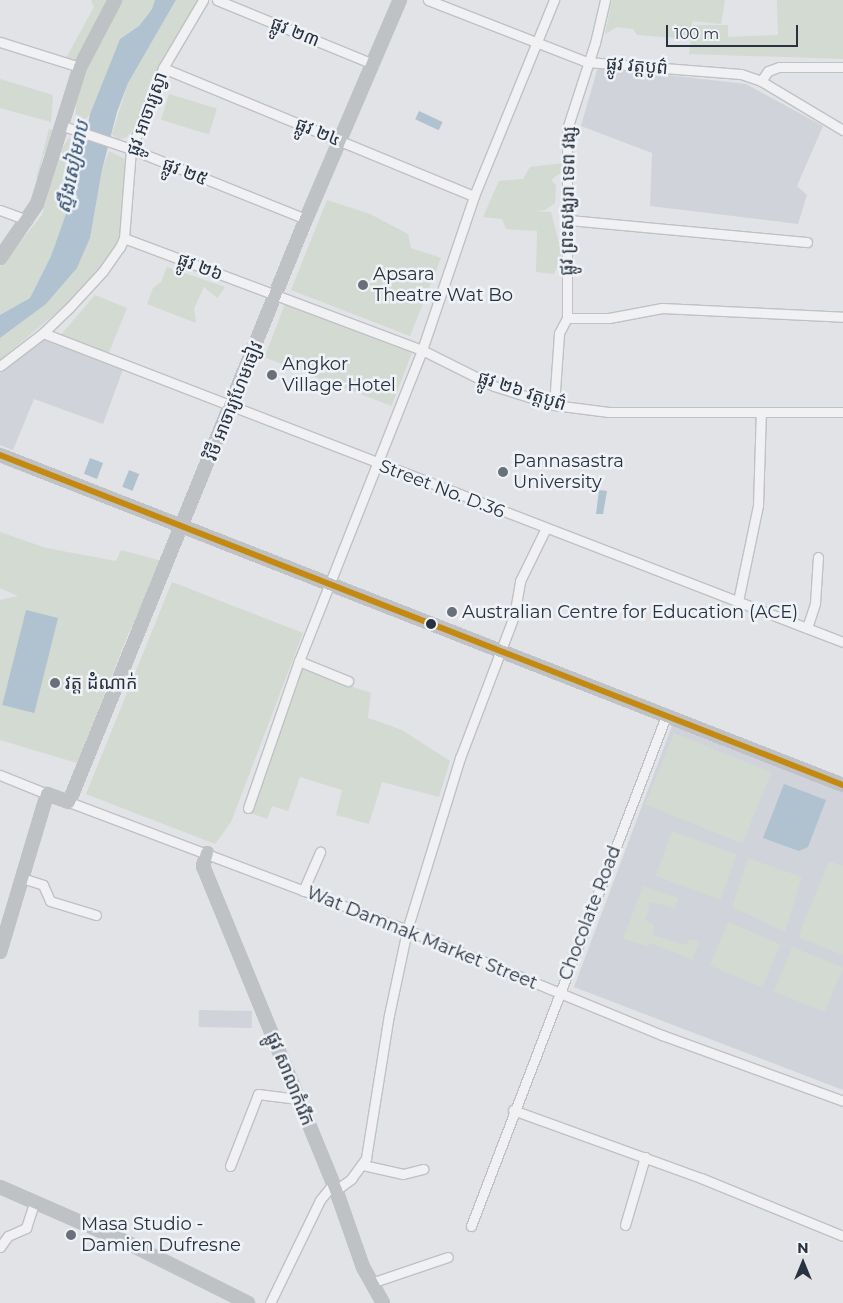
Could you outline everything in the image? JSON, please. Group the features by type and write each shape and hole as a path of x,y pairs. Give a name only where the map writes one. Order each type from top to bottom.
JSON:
{"street":[{"path":"0,258 37,204 80,67 115,0"},
{"name":"ផ្លូវ អាចារ្យស្វា","path":"0,366 43,333 104,271 124,238 131,149 163,68 203,0"},
{"name":"ផ្លូវ ២៣","path":"217,0 374,64"},
{"name":"វិថី អាចារ្យហែមចៀវ","path":"69,802 183,527 339,140 374,64 400,0"},
{"name":"ផ្លូវ វត្តបូព៌","path":"428,0 587,62 741,74 761,81 843,130"},
{"path":"248,808 299,662 374,463 422,350 474,196 554,0"},
{"name":"ផ្លូវ ព្រះសង្ឃរា ទេព វង្ស","path":"554,405 559,333 567,318 567,129 587,62 595,43 605,0"},
{"path":"0,42 80,67"},
{"path":"761,81 768,70 779,67 843,67"},
{"name":"ផ្លូវ ២៤","path":"163,68 474,196"},
{"name":"ផ្លូវ ២៥","path":"63,126 113,145 131,149 306,220"},
{"path":"0,210 27,220"},
{"path":"568,220 807,242"},
{"name":"ផ្លូវ ២៦","path":"124,238 276,296"},
{"name":"ផ្លូវ ២៦ វត្តបូព៌","path":"276,296 422,350 494,386 554,405 609,412 843,412"},
{"path":"567,318 609,318 662,308 843,316"},
{"name":"Street No. D.36","path":"43,333 232,405 374,463 843,642"},
{"path":"738,601 758,506 761,412"},
{"path":"0,456 843,785"},
{"path":"270,1303 320,1200 363,1165 368,1149 389,1015 407,930 460,758 514,616 520,582 546,528"},
{"path":"807,628 815,603 818,557"},
{"path":"299,662 348,681"},
{"name":"Chocolate Road","path":"471,1226 513,1110 666,716"},
{"name":"Wat Damnak Market Street","path":"0,775 407,930 559,993 843,1101"},
{"path":"0,951 47,794"},
{"path":"303,891 320,852"},
{"name":"ផ្លូវ សាលាកំរើក","path":"207,853 203,866 372,1283 383,1303"},
{"path":"22,878 43,885 50,901 96,915"},
{"path":"230,1166 258,1094 298,1099"},
{"path":"513,1110 645,1158 843,1236"},
{"path":"625,1225 645,1158"},
{"path":"363,1165 403,1174 423,1169"},
{"path":"0,1187 248,1303"},
{"path":"0,1247 8,1236 26,1228 35,1202"},
{"path":"372,1283 448,1257"}],"shaded area":[{"path":"91,0 114,0 79,66 65,60 94,7"},
{"path":"122,0 155,0 152,9 139,26 120,39 90,114 86,119 75,120 77,96 93,53"},
{"path":"176,0 198,0 138,122 127,137 118,140 112,134 128,83"},
{"path":"612,0 725,0 721,24 693,21 686,39 637,35 633,29 617,27 605,34"},
{"path":"777,0 843,0 843,59 689,54 693,25 728,25 728,37 778,35"},
{"path":"598,67 746,84 823,126 797,186 807,195 798,224 650,206 652,153 581,126"},
{"path":"0,79 53,95 51,122 0,108"},
{"path":"169,94 217,109 209,134 161,120"},
{"path":"49,129 58,131 43,156 39,179 36,179"},
{"path":"69,138 85,142 73,194 51,256 30,298 0,315 0,267 42,215 60,151"},
{"path":"109,151 125,159 123,232 116,247 102,269 81,292 0,360 0,338 46,304 77,268 90,238 102,170"},
{"path":"564,163 566,169 551,180 556,185 555,203 545,210 534,211 551,212 562,255 554,274 536,272 537,231 506,229 502,219 483,217 499,181 523,179 530,167"},
{"path":"327,200 370,214 408,234 411,248 441,258 410,336 291,290"},
{"path":"167,267 225,287 217,298 204,287 194,308 196,323 147,304 153,288 161,282"},
{"path":"95,295 127,308 108,355 59,337"},
{"path":"285,304 412,353 392,406 265,357"},
{"path":"42,339 123,369 103,424 34,399 13,450 0,445 0,373"},
{"name":"វត្ត ដំំណាក់","path":"0,532 46,548 116,561 121,550 166,562 129,632 77,763 0,740 0,600 18,596 0,588"},
{"path":"172,582 303,633 231,822 215,844 86,794"},
{"path":"301,669 371,693 368,718 402,730 450,761 439,797 382,782 369,824 336,815 342,790 300,777 288,811 272,806 267,819 251,813"},
{"path":"672,726 843,792 843,1090 574,987"},
{"path":"674,733 771,772 743,844 645,804"},
{"path":"672,831 737,855 720,900 656,876"},
{"path":"748,858 802,877 785,932 732,907"},
{"path":"829,861 843,866 843,955 798,937"},
{"path":"643,886 678,898 675,908 650,902 645,920 654,925 653,935 685,945 690,939 699,941 693,960 650,943 647,946 623,939"},
{"path":"728,922 780,944 762,988 710,965"},
{"path":"792,947 843,968 825,1012 774,992"},
{"path":"199,1010 252,1011 252,1028 199,1027"}],"water":[{"name":"ស្ទឹងសៀមរាប","path":"155,0 176,0 128,83 117,112 102,170 90,238 77,268 46,304 0,338 0,315 30,298 51,256 73,194 90,114 120,39 139,26 152,9"},
{"path":"419,111 443,122 439,130 415,119"},
{"path":"90,458 103,463 97,479 84,474"},
{"path":"129,470 139,474 132,491 122,487"},
{"path":"599,490 607,491 603,514 596,514"},
{"path":"26,610 58,618 34,713 2,705"},
{"path":"784,784 826,800 808,847 799,851 763,838"}],"transit line":[{"path":"0,455 843,785"}],"place":[{"name":"Apsara Theatre Wat Bo","path":"363,285"},
{"name":"Angkor Village Hotel","path":"272,375"},
{"name":"Pannasastra University","path":"503,472"},
{"name":"Australian Centre for Education (ACE)","path":"452,612"},
{"name":"វត្ត ដំំណាក់","path":"55,683"},
{"name":"Masa Studio - Damien Dufresne","path":"71,1235"}]}
